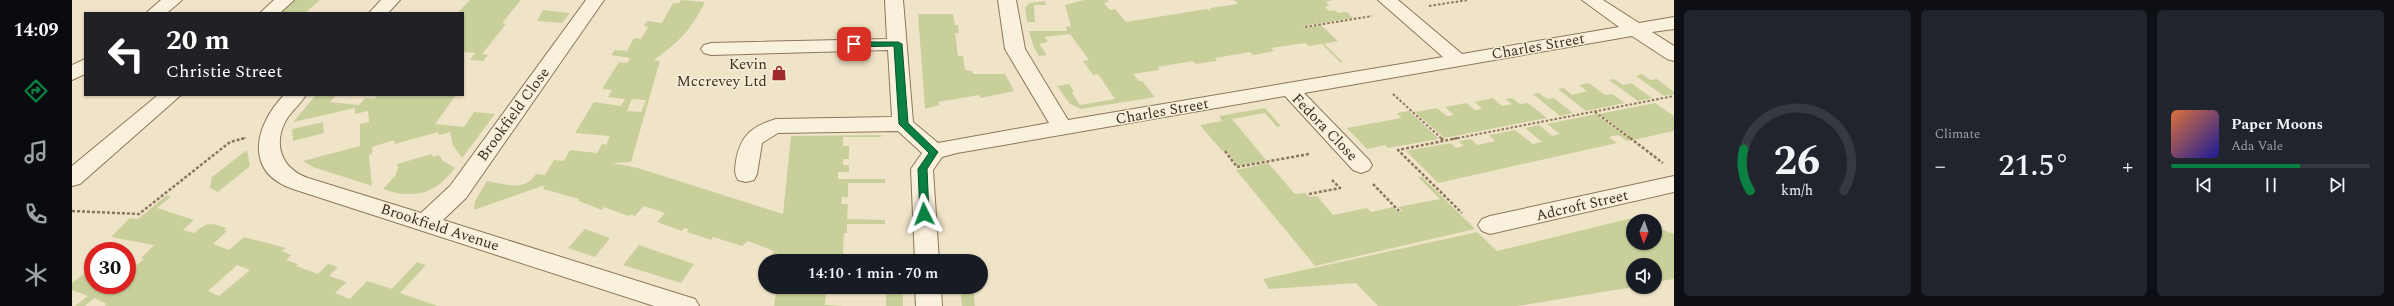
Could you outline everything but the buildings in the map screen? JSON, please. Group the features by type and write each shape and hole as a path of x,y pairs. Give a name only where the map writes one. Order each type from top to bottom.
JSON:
{"street":[{"path":"156,12 173,0"},
{"path":"270,12 285,0"},
{"path":"379,12 391,0"},
{"name":"Brookfield Close","path":"426,222 458,192 595,0"},
{"path":"894,0 903,124"},
{"path":"1007,0 1015,49 1062,128"},
{"path":"1591,0 1674,55"},
{"path":"1383,7 1458,60"},
{"name":"Charles Street","path":"934,152 956,146 1289,89 1394,78 1458,60 1674,23"},
{"path":"711,49 898,44"},
{"path":"72,74 84,66"},
{"name":"Fedora Close","path":"1289,89 1365,172"},
{"path":"72,178 170,96"},
{"name":"Brookfield Avenue","path":"295,96 278,114 272,125 269,136 269,151 275,165 284,176 318,189 426,222 686,306"},
{"path":"746,174 751,142 759,131 776,126 903,124 934,152 922,169 927,254"},
{"name":"Adcroft Street","path":"1490,225 1671,175"},
{"path":"928,294 929,306"}],"path":[{"path":"1428,6 1468,0"},
{"path":"1306,27 1383,7"},
{"path":"1394,78 1444,141"},
{"path":"1462,213 1398,150 1674,96"},
{"path":"1595,112 1671,175"},
{"path":"72,211 139,214 230,142 252,136"},
{"path":"1225,151 1237,167 1309,154"},
{"path":"1365,172 1399,211"},
{"path":"1309,194 1340,188 1332,180"}],"green space":[{"path":"291,0 320,0 306,12 277,12"},
{"path":"470,0 521,0 502,23 506,24 482,54 488,55 483,61 470,60 475,53 464,52 464,12 458,12"},
{"path":"681,0 705,2 695,20 684,35 654,60 660,61 631,162 612,163 638,168 783,214 791,136 881,135 881,137 843,137 843,146 849,146 849,159 843,159 843,165 849,165 849,172 838,172 838,179 885,179 885,183 848,183 848,197 842,197 841,204 848,204 847,219 885,220 885,224 847,224 847,233 844,233 843,254 772,254 774,251 748,241 742,246 713,237 711,240 687,232 689,229 684,228 682,231 657,222 665,213 644,206 634,217 632,214 628,216 604,207 602,210 579,201 579,199 543,189 545,185 474,210 475,201 487,181 508,185 520,185 531,180 536,174 545,175 554,160 564,161 570,150 597,153 602,144 606,145 610,136 575,133 594,102 621,106 625,99 608,97 612,90 602,89 619,62 627,63 630,58 611,55 615,50 627,51 634,38 641,39 648,27 644,26 647,21 662,23 673,3 679,3","holes":["632,99 646,100 641,112 627,111"]},
{"path":"1084,0 1107,0 1109,2 1104,3 1110,10 1115,9 1126,22 1207,9 1211,11 1210,8 1238,4 1234,0 1333,0 1326,2 1329,5 1325,7 1329,11 1334,10 1338,13 1347,12 1353,18 1303,26 1305,28 1321,25 1338,41 1324,44 1343,62 1341,63 1322,44 1309,46 1305,43 1271,48 1274,51 1253,55 1250,52 1215,58 1217,61 1196,64 1193,61 1158,67 1159,70 1133,74 1139,81 1142,81 1155,97 1081,109 1070,104 1057,86 1069,84 1074,92 1072,93 1080,105 1115,99 1098,74 1093,75 1083,61 1089,60 1070,34 1045,37 1048,42 1039,44 1047,55 1039,56 1034,48 1029,31 1067,31 1066,27 1071,26 1065,5"},
{"path":"1045,1 1046,5 1034,5 1035,22 1027,22 1025,7 1030,3"},
{"path":"543,10 570,13 562,23 537,21"},
{"path":"918,14 953,14 955,25 958,25 959,33 955,33 958,56 963,56 965,70 972,71 973,74 1005,74 1014,91 981,98 979,95 938,102 940,105 925,109"},
{"path":"1642,74 1650,80 1657,79 1674,92 1674,94 1664,96 1636,76"},
{"path":"1614,79 1623,85 1631,83 1652,98 1638,101 1609,80"},
{"path":"1589,83 1605,95 1612,94 1625,103 1586,111 1558,89 1564,88 1572,95 1587,91 1579,85"},
{"path":"1539,93 1547,99 1554,98 1573,113 1560,116 1533,94"},
{"path":"315,96 335,96 330,102 359,105 365,98 374,99 377,96 455,96 435,124 464,127 474,112 495,114 462,158 453,145 450,132 439,135 438,132 395,144 394,140 372,147 372,154 369,155 372,186 313,167 303,161 360,146 360,124 369,122 368,111 355,114 355,108 293,122"},
{"path":"1493,98 1502,106 1512,104 1505,99 1512,98 1520,104 1528,103 1547,118 1444,138 1415,112 1437,108 1447,116 1454,115 1445,107 1466,103 1475,110 1482,109 1475,102"},
{"path":"1655,103 1674,116 1674,131 1633,140 1599,114"},
{"path":"1265,108 1281,126 1277,127 1265,113 1232,119 1266,160 1238,166 1227,151 1222,151 1200,125 1222,121 1219,116"},
{"path":"1409,111 1439,139 1388,148 1385,145 1367,149 1347,128 1401,118 1397,113"},
{"path":"1596,114 1631,140 1627,141 1618,135 1609,137 1617,143 1438,183 1406,151 1450,143 1456,148 1464,146 1458,141 1471,139 1477,145 1495,141 1489,135 1515,130 1533,144 1542,142 1525,128 1539,125 1552,136 1560,134 1547,124"},
{"path":"323,122 324,133 293,141 292,129"},
{"path":"247,150 250,166 218,192 210,188 212,177"},
{"path":"432,154 433,157 439,155 443,161 455,168 440,184 432,189 414,194 404,194 383,189 395,176 398,168 397,164"},
{"path":"1268,163 1295,194 1305,193 1309,197 1317,196 1333,215 1367,208 1371,212 1393,207 1398,212 1402,211 1398,207 1440,199 1418,177 1422,177 1475,229 1315,266 1236,170"},
{"path":"167,195 171,197 157,208 194,220 183,230 194,233 206,225 212,224 226,228 224,230 227,231 213,244 229,250 244,237 286,248 282,251 291,255 286,260 298,264 296,266 318,274 328,264 338,267 329,276 347,282 335,293 350,299 367,281 392,289 417,262 426,265 400,293 438,306 104,306 107,304 94,298 85,306 75,306 88,296 72,290 72,283 84,274 84,294 136,294 136,266 144,259 141,258 154,245 111,237 130,218 138,219","holes":["237,265 250,270 219,296 208,291"]},
{"path":"1626,219 1626,250 1662,250 1662,230 1674,234 1674,279 1662,281 1662,258 1626,258 1626,288 1518,306 1378,306 1356,283 1269,289 1263,279 1477,232 1497,251"},
{"path":"585,229 610,238 595,257 568,248"},
{"path":"639,245 694,264 681,283 623,265"},
{"path":"776,294 826,294 825,305 844,306 774,306"},
{"path":"886,294 903,294 903,306 886,306"},
{"path":"961,294 974,294 975,306 962,306"}],"place":[{"name":"Kevin Mccrevey Ltd","path":"779,73"}],"route":[{"path":"854,44 898,44 903,124 934,152 922,169 924,214"}]}
